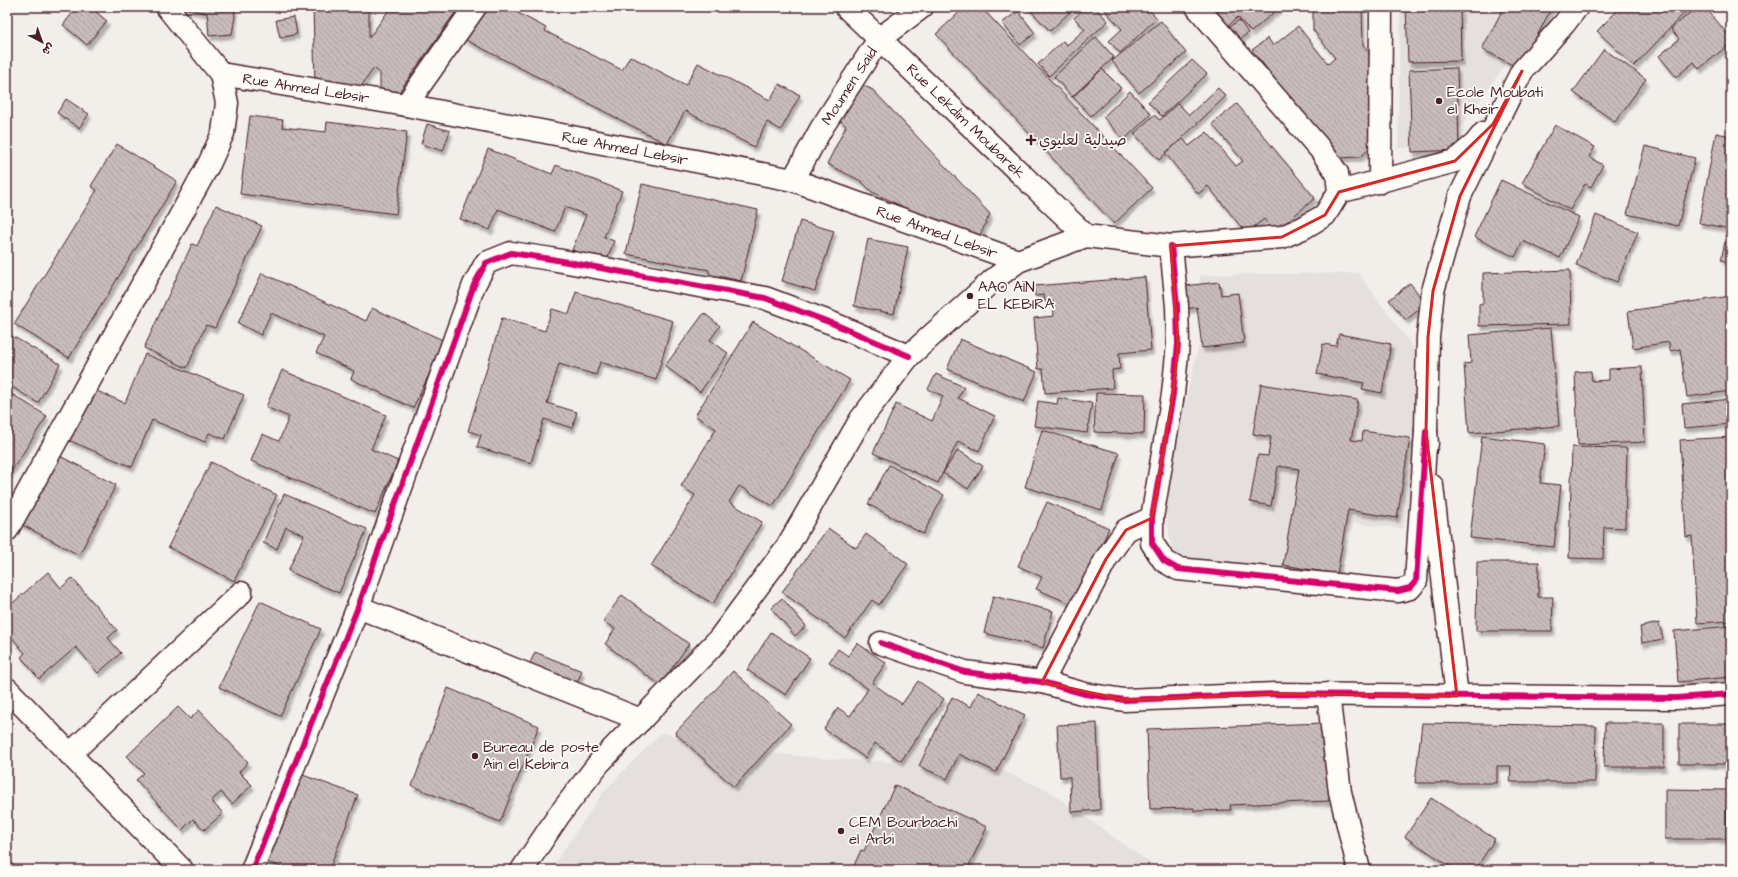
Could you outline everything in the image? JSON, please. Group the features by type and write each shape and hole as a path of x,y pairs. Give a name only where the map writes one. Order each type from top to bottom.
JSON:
{"street":[{"path":"7,530 210,162 223,133 227,103 221,74 167,7"},
{"path":"406,105 475,7"},
{"name":"Rue Lekdim Moubarek","path":"846,7 1086,236"},
{"name":"Moumen Said","path":"793,180 821,129 880,39 922,7"},
{"path":"522,870 559,815 599,763 719,639 787,547 862,419 909,356 993,280 1018,260 1086,236 1171,246 1282,237 1303,228 1325,215 1339,192 1337,173 1320,150 1197,7"},
{"path":"1380,182 1381,7"},
{"path":"1339,192 1455,161 1475,144 1493,124 1522,71 1564,24 1577,7"},
{"path":"1171,246 1177,306 1178,344 1174,394 1152,518 1152,543 1164,561 1178,569 1398,591 1410,588 1416,581 1426,431 1428,337 1433,291 1460,196 1522,71"},
{"name":"Rue Ahmed Lebsir","path":"221,74 406,105 793,180 1018,260"},
{"path":"252,870 358,607 474,285 486,263 511,253 765,298 834,324 909,356"},
{"path":"1426,431 1457,696"},
{"path":"1042,682 1106,559 1126,530 1152,518"},
{"path":"70,754 241,593"},
{"path":"358,607 641,720"},
{"path":"881,643 965,672 1042,682 1085,694 1124,700 1275,694 1677,698 1731,694"},
{"path":"1328,694 1340,792 1360,870"},
{"path":"11,702 70,754 182,870"}],"highlighted area":[{"path":"1522,71 1460,196 1433,291 1428,337 1426,431 1457,696 1275,694 1124,700 1042,682 1106,559 1126,530 1152,518 1173,394 1178,344 1171,246 1282,237 1325,215 1339,192 1455,161 1493,124"}],"shaded area":[{"name":"Ecole Moubati el Kheir","path":"1400,7 1536,7 1511,57 1447,146 1398,148"},
{"path":"1358,273 1421,358 1418,445 1403,529 1354,523 1340,578 1194,563 1172,552 1165,507 1178,432 1201,337 1200,275"},
{"name":"CEM Bourbachi el Arbi","path":"661,733 754,751 816,758 890,762 911,733 953,749 1049,791 1160,870 550,870 604,791"}],"building":[{"path":"77,7 90,7 107,21 87,45 63,25"},
{"path":"176,7 234,7 235,17 232,34 209,36 207,13"},
{"path":"313,7 369,7 369,38 391,7 459,7 399,92 380,93 380,73 374,68 357,92 315,86"},
{"path":"481,7 507,7 546,28 545,31 622,70 630,56 686,85 698,63 770,100 779,84 800,95 781,130 767,122 754,147 685,111 667,144 464,39"},
{"path":"965,7 981,7 1152,188 1114,224 936,34"},
{"path":"1027,7 1075,7 1050,31"},
{"path":"1086,7 1095,7 1108,21 1049,76 1038,64 1063,41 1067,45 1085,29 1074,18"},
{"path":"1102,7 1146,7 1157,18 1120,53 1109,41 1122,29"},
{"path":"1209,7 1280,7 1251,32 1238,17 1227,27"},
{"path":"1313,7 1362,7 1363,45 1369,52 1371,147 1360,157 1337,158 1252,50 1268,38 1273,46 1298,26 1328,64 1335,58 1313,30"},
{"path":"1406,7 1460,7 1461,61 1408,62"},
{"path":"1504,7 1552,7 1520,69 1482,49"},
{"path":"1621,7 1690,7 1634,66 1597,31"},
{"path":"1697,7 1705,7 1731,38 1731,43 1699,69 1694,62 1676,77 1659,56 1679,39 1671,29"},
{"path":"1018,11 1035,33 1020,45 1002,23"},
{"path":"294,17 297,34 280,38 276,20"},
{"path":"1239,20 1248,33 1236,42 1227,29"},
{"path":"1161,21 1186,53 1139,93 1112,61"},
{"path":"1096,37 1114,57 1072,97 1054,77"},
{"path":"1604,49 1646,79 1615,122 1573,92"},
{"path":"1192,60 1207,74 1162,116 1148,102"},
{"path":"1457,68 1459,150 1412,152 1409,70"},
{"path":"1102,69 1121,88 1091,116 1073,97"},
{"path":"856,82 873,90 990,214 977,242 872,192 861,181 827,164 846,126 833,113"},
{"path":"1218,88 1226,96 1159,160 1134,134 1154,115 1160,120 1178,103 1189,115"},
{"path":"1130,91 1151,114 1124,140 1103,117"},
{"path":"66,99 89,114 79,128 57,113"},
{"path":"1237,104 1315,198 1275,232 1264,219 1246,233 1208,186 1198,194 1165,153 1183,139 1189,146 1207,132 1236,166 1243,161 1212,124"},
{"path":"250,116 283,120 282,127 326,132 327,122 407,132 396,214 240,194"},
{"path":"427,124 450,131 443,151 421,144"},
{"path":"1555,125 1595,147 1589,157 1603,165 1591,187 1585,184 1570,210 1522,183"},
{"path":"1716,133 1731,136 1731,229 1699,223"},
{"path":"117,144 177,181 69,358 14,324 97,190 91,186"},
{"path":"1645,146 1695,158 1678,226 1627,214"},
{"path":"488,149 552,174 556,165 622,191 604,237 614,241 606,263 572,250 586,215 565,207 555,232 498,209 490,230 460,219"},
{"path":"1501,180 1579,217 1560,258 1523,241 1515,257 1474,237"},
{"path":"642,184 758,210 741,281 709,274 709,270 626,254"},
{"path":"216,205 262,226 215,328 206,325 187,368 144,348 192,244 197,246"},
{"path":"1596,215 1638,232 1617,282 1576,265"},
{"path":"800,221 834,231 815,291 782,281"},
{"path":"868,239 908,247 894,314 854,306"},
{"path":"1725,242 1731,243 1731,263 1721,260"},
{"path":"1570,270 1571,324 1479,326 1479,304 1483,303 1483,273"},
{"path":"262,273 366,321 372,308 445,341 413,408 351,379 354,371 316,353 324,337 271,313 261,335 238,323"},
{"path":"1145,277 1151,350 1119,353 1120,369 1112,370 1113,388 1045,393 1043,369 1038,369 1034,318 1054,316 1053,301 1045,302 1044,295 1035,296 1034,286"},
{"path":"1219,282 1221,295 1238,293 1244,343 1202,348 1197,307 1187,309 1184,286"},
{"path":"1410,283 1426,304 1406,320 1389,300"},
{"path":"576,292 673,321 656,380 600,362 596,375 559,364 547,403 577,412 572,428 544,419 531,463 477,447 481,435 468,431 502,318 545,331 552,309 569,314"},
{"path":"1731,296 1731,391 1687,397 1680,349 1670,351 1669,342 1633,348 1628,311"},
{"path":"704,313 720,326 710,340 728,353 700,392 665,366"},
{"path":"753,322 850,380 773,506 739,486 729,502 762,522 713,604 651,566 695,495 681,486 716,429 695,416"},
{"path":"1551,328 1559,426 1469,433 1464,364 1471,363 1469,335"},
{"path":"7,333 60,364 38,403 7,384"},
{"path":"1339,334 1391,344 1382,393 1362,389 1364,383 1317,374 1323,344 1336,346"},
{"path":"960,339 1037,372 1024,402 947,369"},
{"path":"145,354 244,395 225,439 209,433 205,442 152,420 132,467 68,440 90,388 125,403"},
{"path":"1642,367 1645,442 1578,445 1575,372 1591,371 1592,381 1609,380 1609,369"},
{"path":"282,370 386,415 371,449 398,461 375,514 251,461 262,434 279,441 289,417 266,407"},
{"path":"936,374 964,387 958,398 995,416 979,451 958,441 938,483 873,453 896,404 932,421 943,396 928,389"},
{"path":"1261,384 1358,400 1351,440 1362,441 1363,431 1410,438 1397,518 1348,510 1337,574 1283,565 1299,469 1278,466 1271,506 1250,502 1258,455 1268,456 1271,437 1253,434"},
{"path":"7,391 47,416 7,478"},
{"path":"1096,393 1145,394 1144,434 1094,432"},
{"path":"1058,398 1092,403 1087,433 1034,426 1038,401 1057,404"},
{"path":"1731,399 1731,424 1684,428 1682,404"},
{"path":"1042,430 1119,453 1102,510 1025,487"},
{"path":"1482,436 1545,444 1540,483 1561,485 1554,547 1470,538"},
{"path":"1731,437 1731,621 1697,623 1692,536 1686,537 1680,440"},
{"path":"1572,447 1627,448 1625,528 1604,527 1603,559 1569,558"},
{"path":"958,450 983,466 968,489 943,473"},
{"path":"56,454 116,485 79,555 19,523"},
{"path":"211,462 277,495 234,581 168,547"},
{"path":"889,465 944,495 923,534 868,504"},
{"path":"284,494 367,529 339,593 288,571 304,535 286,527 277,549 263,543"},
{"path":"1047,502 1109,528 1076,606 1036,589 1042,577 1018,566"},
{"path":"828,528 856,548 866,534 908,564 879,605 872,600 845,638 782,592"},
{"path":"1477,562 1539,562 1538,597 1553,597 1552,631 1476,631"},
{"path":"48,572 61,588 72,578 117,630 108,638 121,653 98,673 76,647 39,679 21,657 25,653 7,632 7,608"},
{"path":"622,595 689,644 660,685 605,644 615,629 603,621"},
{"path":"993,596 1053,611 1043,648 984,633"},
{"path":"782,598 806,626 795,636 771,608"},
{"path":"260,601 321,629 280,716 219,687"},
{"path":"1659,623 1663,639 1642,643 1640,627"},
{"path":"1731,626 1731,677 1678,682 1674,631"},
{"path":"771,632 810,658 786,695 747,670"},
{"path":"857,643 886,663 872,683 902,704 918,681 944,699 901,761 875,743 865,758 824,729 838,708 850,716 868,689 829,662 838,649 848,656"},
{"path":"535,652 582,671 573,692 526,672"},
{"path":"733,671 791,724 734,787 675,733"},
{"name":"Bureau de poste Ain el Kebira","path":"448,688 539,726 500,822 412,786"},
{"path":"978,692 1025,715 996,772 959,754 947,779 919,766 952,697 971,707"},
{"path":"178,707 190,719 199,710 248,762 239,772 252,785 232,804 221,792 211,801 223,813 204,830 193,819 182,830 136,780 144,773 127,756"},
{"path":"1097,723 1100,810 1071,812 1070,777 1060,777 1057,725"},
{"path":"1326,723 1329,801 1230,805 1231,810 1194,811 1194,808 1150,809 1147,729"},
{"path":"1422,723 1596,726 1595,782 1510,782 1511,766 1497,766 1497,783 1415,783"},
{"path":"1605,723 1664,723 1664,767 1604,767"},
{"path":"1679,724 1731,724 1731,764 1679,764"},
{"path":"300,774 358,795 329,870 289,870 267,862"},
{"path":"895,785 987,827 967,870 852,870 861,850 864,851"},
{"path":"1665,789 1727,790 1726,839 1665,839"},
{"path":"1431,798 1495,839 1475,870 1456,870 1405,837"}],"cycle path":[{"path":"1171,246 1177,306 1178,344 1173,394 1152,518 1152,543 1164,561 1178,569 1398,591 1410,588 1416,581 1426,431"},
{"path":"252,870 358,607 474,285 486,263 511,253 765,298 834,324 909,356"},
{"path":"881,643 965,672 1042,682 1085,694 1124,700 1275,694 1677,698 1731,694"}],"place":[{"name":"Ecole Moubati el Kheir","path":"1439,101"},
{"name":"صيدلية لعليوي","path":"1031,140"},
{"name":"AAO AÏN EL KEBIRA","path":"970,296"},
{"name":"Bureau de poste Ain el Kebira","path":"475,756"},
{"name":"CEM Bourbachi el Arbi","path":"841,831"}]}
